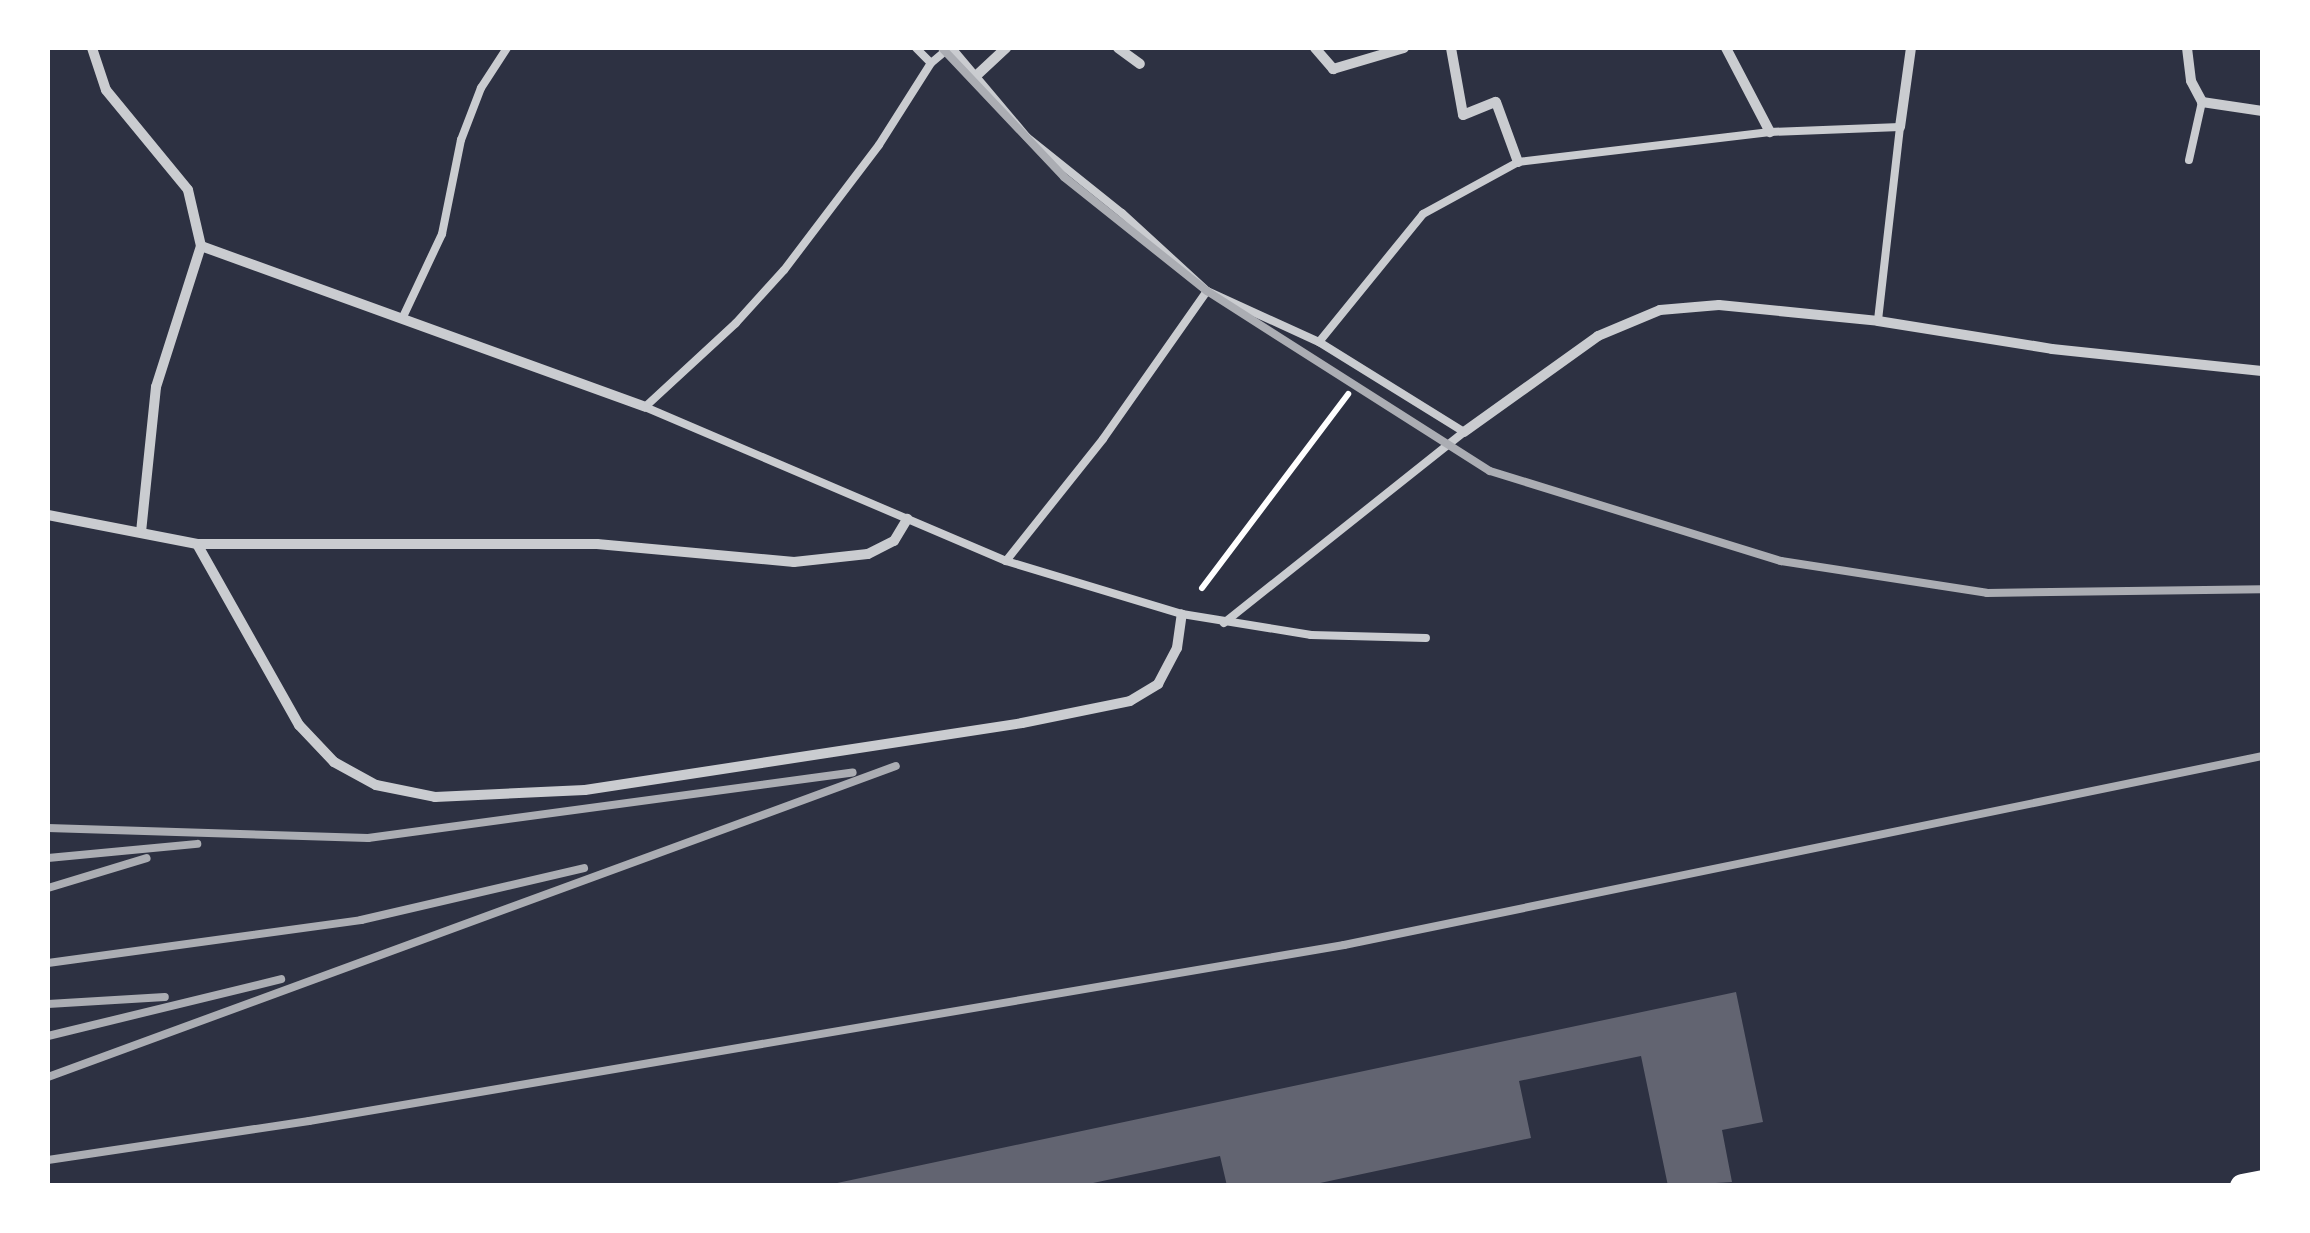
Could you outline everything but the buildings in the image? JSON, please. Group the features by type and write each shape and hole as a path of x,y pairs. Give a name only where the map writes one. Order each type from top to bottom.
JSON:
{"main road":[{"path":"2242,1186 2262,1182"}],"street":[{"path":"92,48 106,90 188,190 202,246 156,387 141,532"},
{"path":"977,75 1006,48"},
{"path":"1118,48 1140,64"},
{"path":"1315,48 1333,70 1404,48"},
{"path":"1451,48 1463,115 1496,102 1518,162"},
{"path":"1726,48 1770,132"},
{"path":"1900,127 1910,48"},
{"path":"2186,48 2191,80 2202,102 2262,112"},
{"path":"202,246 645,406"},
{"path":"1464,432 1598,336 1660,310 1719,305 1878,320 2052,349 2262,372"},
{"path":"48,516 197,544 598,544 794,562 868,554 894,540 907,520"},
{"path":"197,544 299,725 334,762 376,785 435,796 585,790 1022,723 1130,701 1158,684 1176,648 1182,614"}],"lane":[{"path":"402,318 442,234 468,122 481,88 507,48"},
{"path":"916,48 931,63"},
{"path":"1224,623 1464,432 1320,342 1207,291 1122,214 1027,138 950,48 931,63 880,145 784,270 736,323 645,406 1006,562 1224,623 1311,635 1426,638"},
{"path":"2189,160 2202,102"},
{"path":"1320,342 1422,214 1518,162 1770,132 1900,127 1878,320"},
{"path":"1006,562 1103,438 1207,291"}],"path":[{"path":"1182,614 1354,385"}],"railway":[{"path":"942,48 1064,177 1207,291 1490,471 1781,561 1987,593 2262,589"},
{"path":"48,1160 309,1121 1344,945 2262,756"},
{"path":"48,1077 896,766"},
{"path":"48,828 368,838 853,772"},
{"path":"48,858 197,844"},
{"path":"48,888 147,858"},
{"path":"48,963 361,920 584,868"},
{"path":"48,1036 281,979"},
{"path":"48,1004 165,997"}]}
